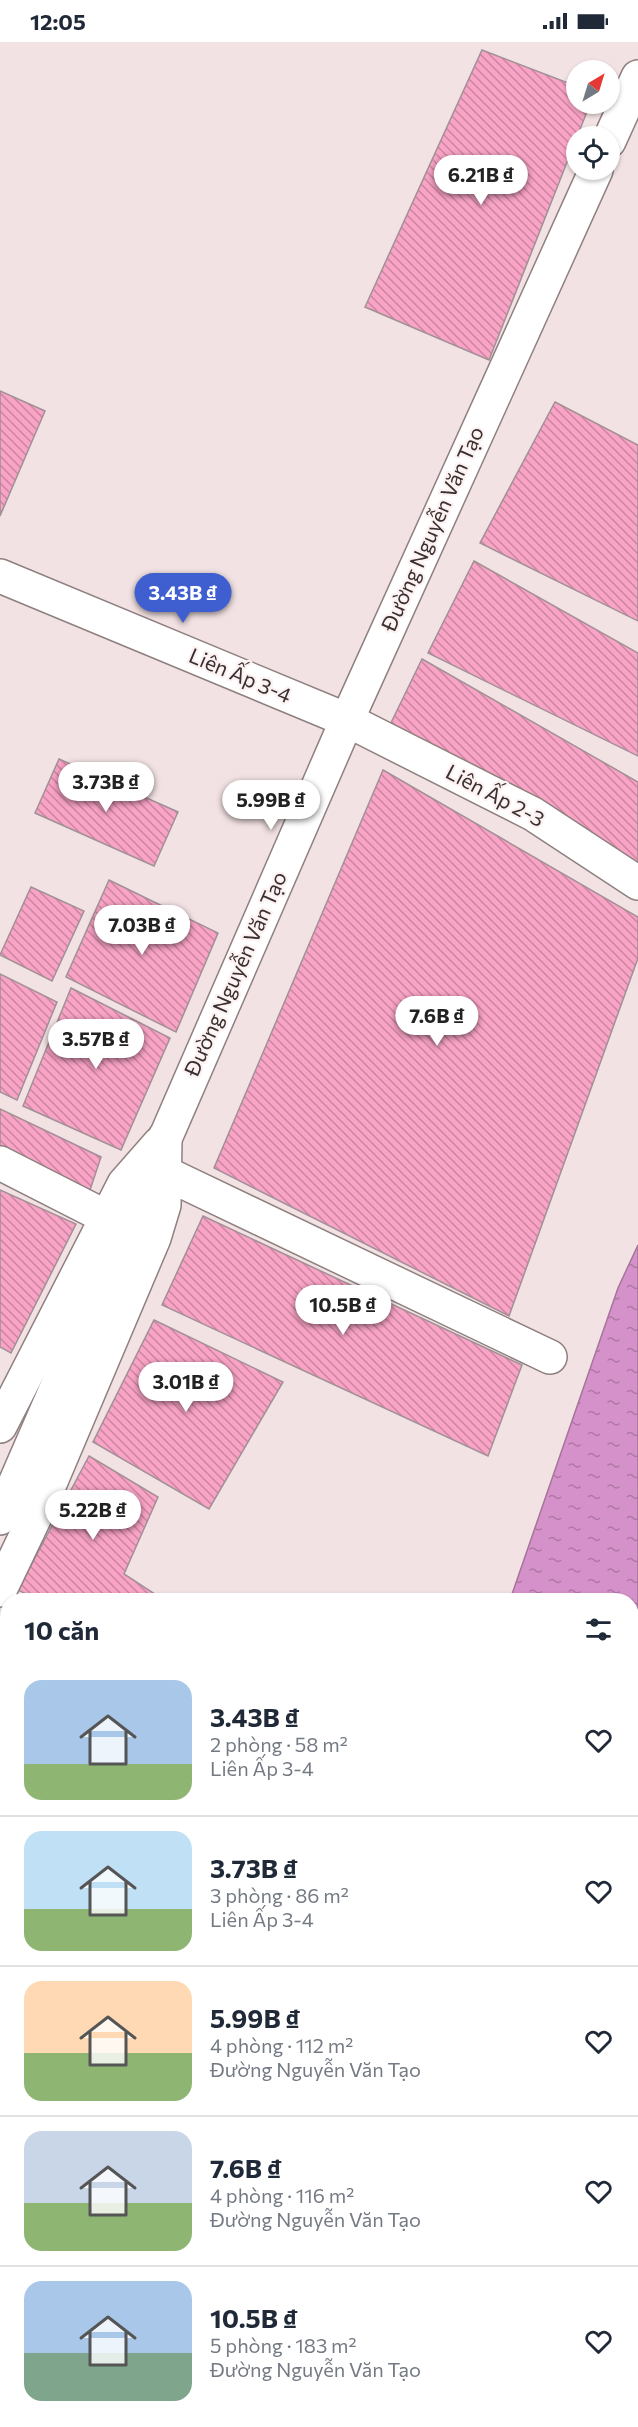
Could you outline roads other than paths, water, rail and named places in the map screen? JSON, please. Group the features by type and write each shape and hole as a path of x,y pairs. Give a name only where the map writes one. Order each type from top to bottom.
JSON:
{"street":[{"path":"616,126 638,77"},
{"name":"Đường Nguyễn Văn Tạo","path":"0,1518 347,720 591,180"},
{"name":"Liên Ấp 3-4","path":"0,576 347,720"},
{"name":"Liên Ấp 2-3","path":"347,720 533,814 638,883"},
{"path":"0,1590 43,1500 154,1238 164,1205 165,1137"},
{"path":"0,1426 124,1184 165,1137"},
{"path":"0,1163 106,1217"},
{"path":"165,1173 550,1357"}],"water":[{"path":"638,1245 638,1593 512,1593 618,1288"}]}
